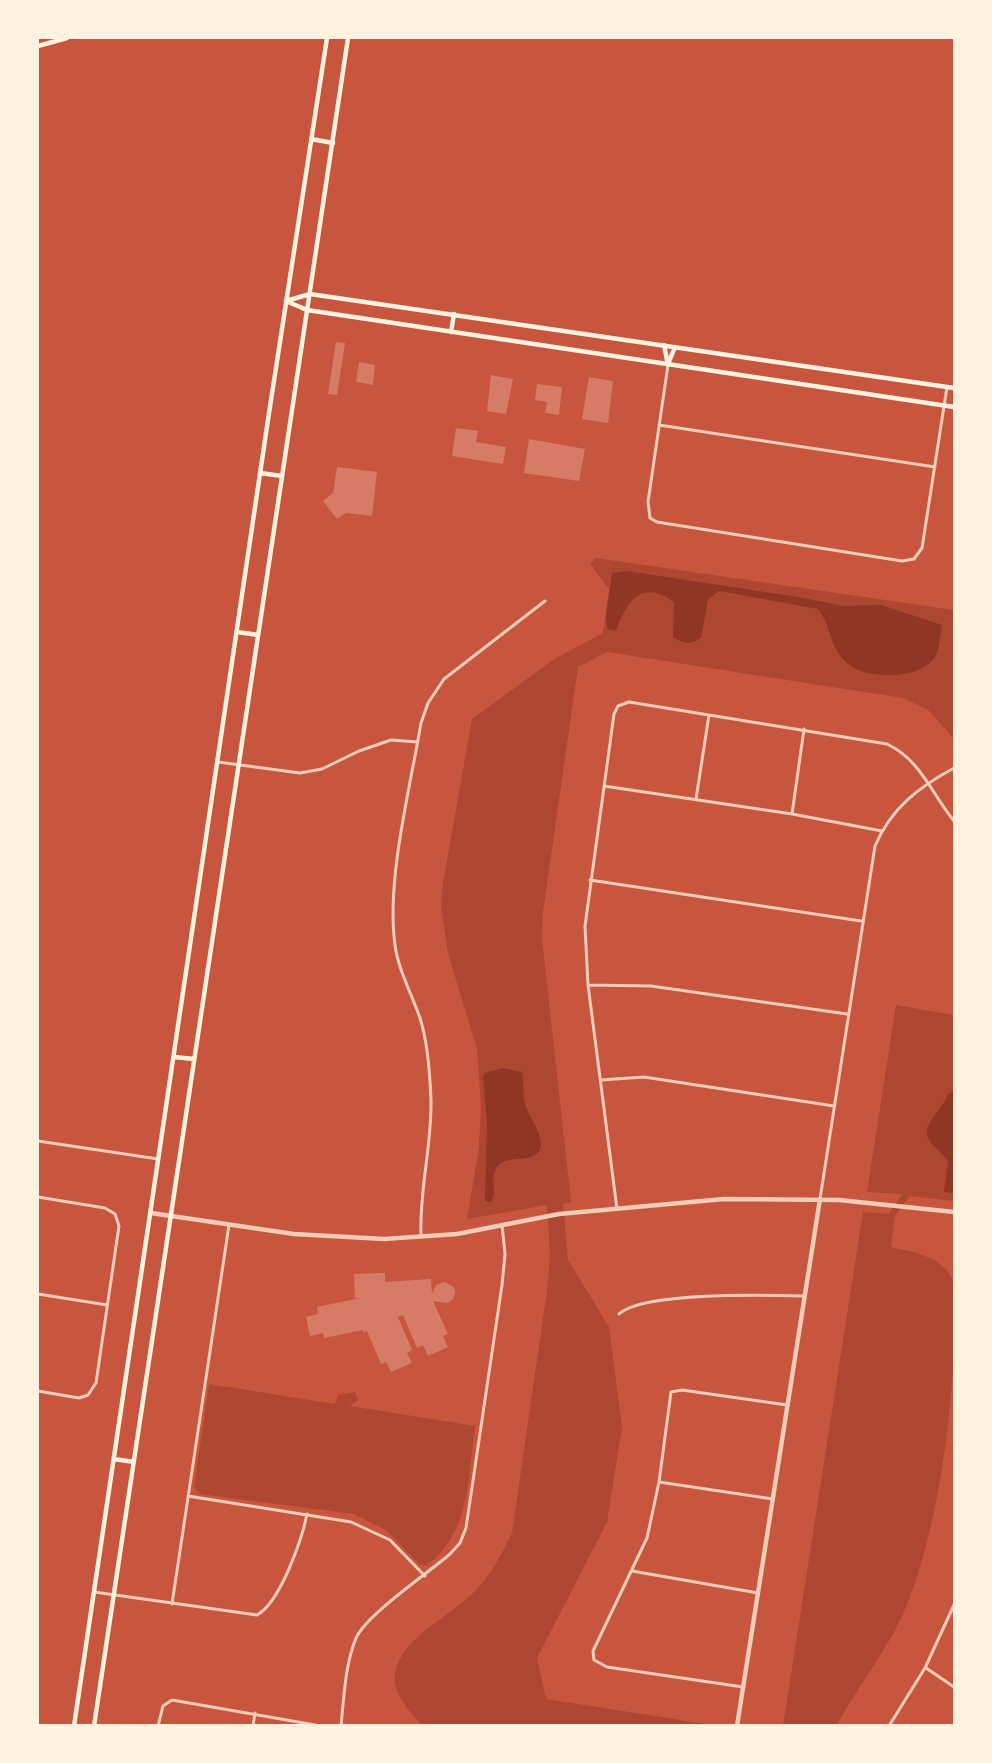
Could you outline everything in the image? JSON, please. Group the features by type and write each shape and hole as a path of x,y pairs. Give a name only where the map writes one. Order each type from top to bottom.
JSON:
{"main road":[{"path":"38,46 67,38"},
{"path":"74,1725 327,38"},
{"path":"94,1725 348,38"},
{"path":"311,139 333,143"},
{"path":"286,301 310,294 954,388"},
{"path":"286,301 308,310 954,407"},
{"path":"451,332 454,314"},
{"path":"664,345 668,364"},
{"path":"668,364 675,347"},
{"path":"260,473 282,476"},
{"path":"237,632 258,635"},
{"path":"174,1057 194,1059"},
{"path":"114,1459 134,1462"}],"street":[{"path":"668,364 648,502 650,518 657,522 902,561 914,559 922,548 947,387"},
{"path":"659,425 935,467"},
{"path":"422,1238 420,1206 430,1136 428,1062 421,1022 395,947 393,915 396,875 418,742 428,703 444,679 545,602"},
{"path":"617,1210 588,985 585,926 614,714 618,706 629,702 887,744 907,755 954,821"},
{"path":"696,800 709,715"},
{"path":"792,814 804,729"},
{"path":"219,762 300,773 322,769 359,751 391,740 418,742"},
{"path":"737,1725 820,1199 861,921 875,846 898,808 928,782 954,768"},
{"path":"604,786 792,814 882,831"},
{"path":"590,880 861,921"},
{"path":"588,985 651,986 847,1014"},
{"path":"601,1080 644,1077 834,1106"},
{"path":"38,1141 158,1159"},
{"path":"38,1197 105,1208 116,1214 119,1226 96,1383 88,1395 79,1398 38,1391"},
{"path":"151,1213 338,1238 422,1238 502,1226 560,1214 724,1199 820,1199 954,1212"},
{"path":"172,1604 229,1225"},
{"path":"341,1725 346,1677 357,1638 371,1619 456,1548 466,1528 502,1284 505,1254 502,1226"},
{"path":"38,1294 107,1305"},
{"path":"619,1314 626,1308 645,1303 730,1296 803,1296"},
{"path":"743,1687 607,1667 594,1660 596,1645 647,1538 659,1482 670,1392 682,1390 787,1405"},
{"path":"659,1482 773,1499"},
{"path":"188,1496 351,1522 380,1533 402,1550 425,1576"},
{"path":"94,1592 248,1616 261,1613 270,1603 297,1553 307,1514"},
{"path":"632,1571 758,1593"},
{"path":"889,1725 926,1668 954,1605"},
{"path":"926,1668 954,1688"},
{"path":"158,1725 165,1702 177,1700 321,1725"},
{"path":"253,1725 255,1713"}],"shaded area":[{"path":"596,558 954,610 954,739 928,710 903,698 607,652 578,667 543,912 542,939 571,1202 563,1204 568,1260 609,1327 622,1427 607,1522 537,1658 546,1699 712,1725 421,1725 399,1695 395,1679 398,1664 406,1650 417,1638 478,1588 494,1566 512,1533 547,1291 550,1255 547,1205 467,1219 479,1148 481,1106 477,1049 448,953 441,907 443,883 472,719 553,660 603,633 609,589 590,564"},
{"path":"627,571 844,606 881,605 942,625 938,649 932,661 913,672 888,675 864,672 853,667 840,655 818,609 719,591 708,600 701,638 694,642 684,642 673,637 674,602 652,592 636,597 630,603 616,631 607,629 606,616 612,573"},
{"path":"896,1005 954,1015 954,1201 910,1196 895,1216 891,1247 919,1254 937,1262 950,1275 954,1284 956,1299 951,1394 942,1468 927,1542 917,1576 899,1623 882,1653 837,1725 783,1726 863,1212 889,1214 902,1194 867,1192"},
{"path":"503,1068 522,1072 525,1104 541,1142 536,1155 507,1161 497,1167 491,1202 485,1201 487,1123 483,1077 485,1073"},
{"path":"954,1091 954,1193 944,1192 948,1161 929,1140 927,1129 948,1094"},
{"path":"209,1384 335,1404 338,1395 355,1392 358,1400 350,1406 475,1426 465,1503 452,1537 441,1553 426,1566 419,1564 387,1531 354,1514 200,1494 194,1487"}],"building":[{"path":"336,342 345,343 337,395 328,394"},
{"path":"359,362 375,365 373,385 356,382"},
{"path":"491,375 513,379 506,414 487,411"},
{"path":"589,377 613,381 608,423 582,419"},
{"path":"537,384 562,387 559,415 545,413 547,402 535,400"},
{"path":"456,428 478,431 476,442 506,447 503,464 452,456"},
{"path":"529,439 585,449 579,481 524,473"},
{"path":"337,467 377,472 372,516 346,513 337,519 323,501 333,493"},
{"path":"385,1273 385,1282 431,1279 432,1294 436,1285 445,1282 454,1287 455,1293 453,1299 447,1303 433,1301 448,1334 443,1336 448,1347 428,1356 423,1345 417,1348 403,1315 398,1317 412,1350 407,1353 412,1363 391,1372 386,1362 381,1364 367,1331 324,1338 323,1333 310,1336 306,1317 318,1314 317,1307 360,1298 355,1298 354,1274"}]}
